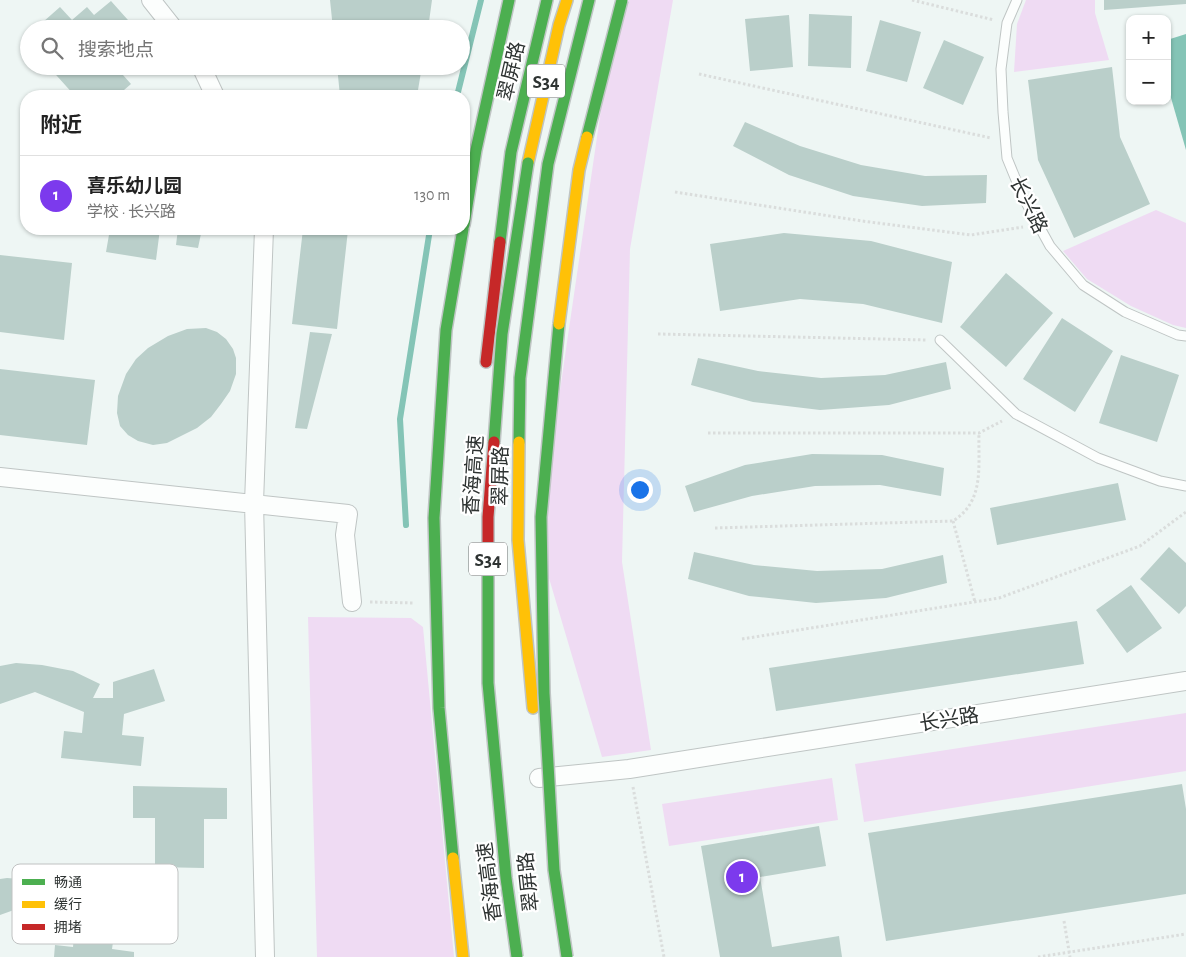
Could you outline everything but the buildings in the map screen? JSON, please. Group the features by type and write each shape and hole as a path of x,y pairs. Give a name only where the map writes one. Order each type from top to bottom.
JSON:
{"main road":[{"path":"470,187 476,150 509,0"},
{"name":"翠屏路","path":"486,369 490,321 511,152 548,0"},
{"name":"香海高速","path":"517,957 506,878 488,683 488,517 502,334 528,163 559,25 567,0"},
{"name":"翠屏路","path":"556,957 545,874 539,778 518,540 520,378 548,164 588,0"},
{"path":"567,957 554,860 544,693 541,517 557,342 579,170 622,0"},
{"name":"香海高速","path":"462,235 446,330 434,518 439,708 463,957"},
{"name":"翠屏路","path":"477,511 480,685 489,809 509,957"}],"street":[{"path":"151,0 167,20"},
{"path":"205,75 212,90"},
{"path":"264,235 254,503 265,957"},
{"path":"0,477 348,514 345,535 352,602"},
{"name":"长兴路","path":"539,778 629,769 1186,681"}],"lane":[{"name":"长兴路","path":"1017,0 1007,23 1001,69 1008,158 1023,197 1050,246 1083,285 1125,312 1178,335 1186,336"},
{"path":"940,340 1016,414 1098,458 1160,481 1186,486"}],"path":[{"path":"912,0 1007,23"},
{"path":"699,74 1006,141"},
{"path":"675,192 862,222 971,235 1038,225"},
{"path":"658,334 940,340"},
{"path":"708,433 979,433 1016,414"},
{"path":"714,528 953,521 963,515 975,494 978,482 979,433"},
{"path":"742,639 999,598 1140,546 1186,512"},
{"path":"953,521 975,602"},
{"path":"352,602 419,603"},
{"path":"629,769 664,957"},
{"path":"1064,921 1070,957"},
{"path":"1038,957 1186,934"}],"shaded area":[{"path":"617,0 673,0 630,249 622,562 651,750 602,757 538,541"},
{"path":"1026,0 1095,0 1095,13 1109,60 1014,72 1017,24"},
{"path":"1186,34 1186,150 1171,98 1171,39"},
{"path":"1156,210 1186,223 1186,328 1173,325 1131,306 1087,279 1063,251"},
{"path":"308,617 411,618 423,627 454,957 317,957"},
{"path":"1186,713 1186,771 864,822 855,764"},
{"path":"832,778 838,820 669,846 662,804"}],"waterway":[{"path":"470,44 481,0"},
{"path":"458,90 462,75"},
{"path":"406,525 400,419 429,235"}],"traffic: fast":[{"path":"470,188 476,150 509,0"},
{"path":"500,242 511,152 547,0"},
{"path":"519,442 520,378 548,164 589,0"},
{"path":"587,137 622,0"},
{"path":"494,442 502,334 528,163"},
{"path":"453,858 439,708 434,518 446,330 462,235"},
{"path":"559,324 541,517 544,693 554,870 567,957"},
{"path":"488,562 488,683 506,878 517,957"}],"traffic: slow":[{"path":"528,163 559,25 567,0"},
{"path":"559,324 579,170 587,137"},
{"path":"519,442 518,540 533,708"},
{"path":"453,858 463,957"}],"traffic: jam":[{"path":"486,362 500,242"},
{"path":"488,562 488,517 494,442"}],"place":[{"name":"喜乐幼儿园","path":"742,877"}]}
